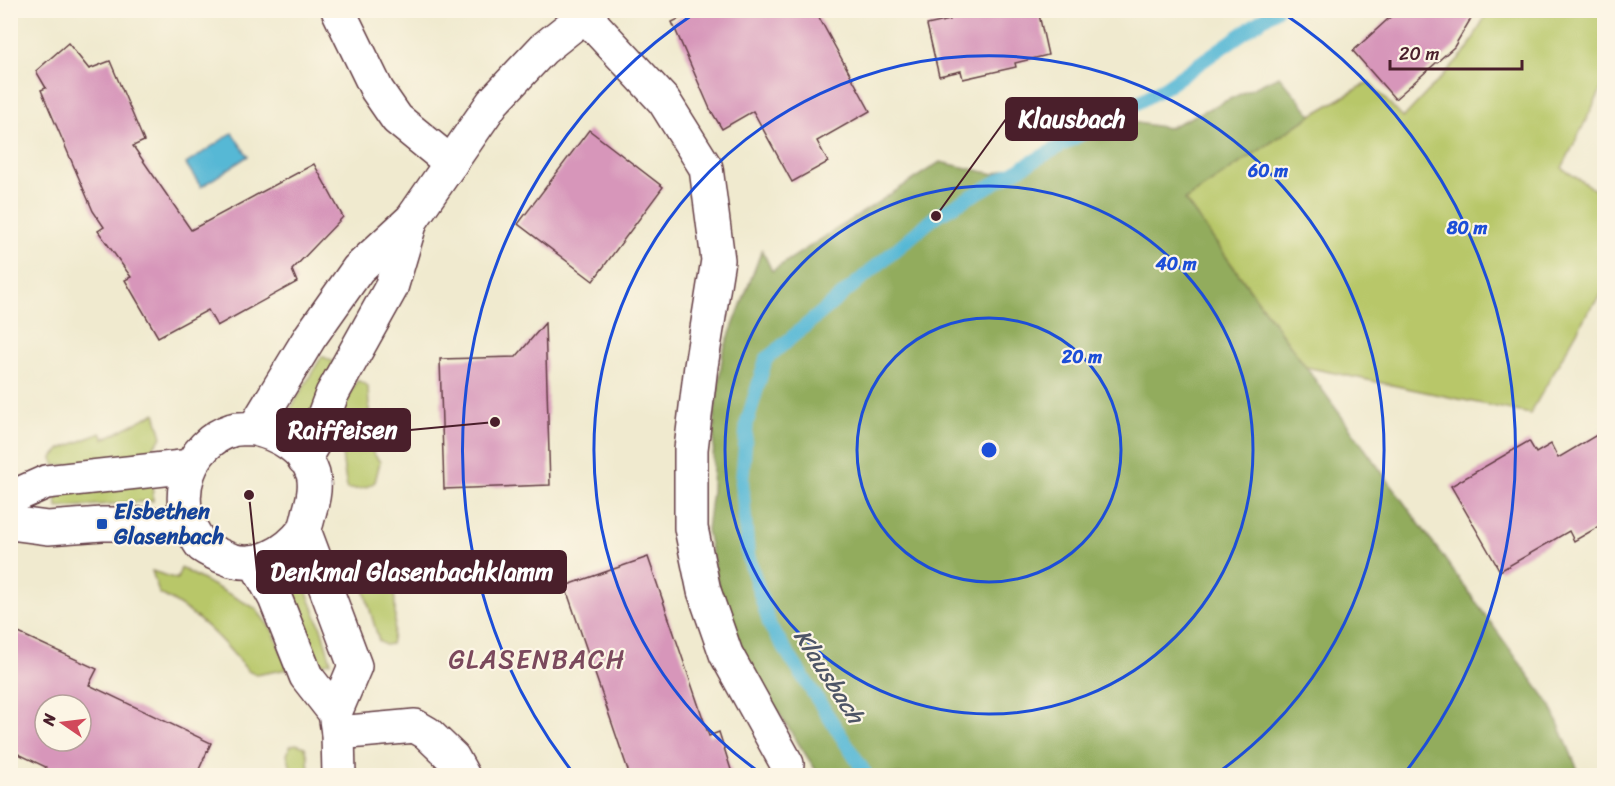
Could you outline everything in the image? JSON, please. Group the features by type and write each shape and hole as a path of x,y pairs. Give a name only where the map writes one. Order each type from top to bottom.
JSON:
{"main road":[{"path":"338,10 377,90 397,119 451,162"},
{"path":"254,429 310,337 358,269 411,219 493,102 543,49 588,13 664,101 706,168 718,260 701,366 691,450 691,528 704,591 726,654 787,764"},
{"path":"304,459 314,441 332,394 391,288 411,219"},
{"path":"233,429 269,432 294,447 304,459 313,475 313,499 304,530 281,553 255,562 231,560 202,545 188,524 183,495 191,466 202,450 217,437 233,429"},
{"path":"10,498 45,482 191,466"},
{"path":"10,523 48,528 102,524 188,524"},
{"path":"304,530 355,666 337,723 339,776"},
{"path":"255,562 276,598 306,676 337,723"},
{"path":"337,723 415,726 427,733 453,758 463,776"}],"green space":[{"path":"1488,11 1604,11 1604,84 1562,168 1604,196 1604,291 1588,312 1530,414 1306,367 1185,200 1312,115 1369,82 1403,118 1467,50"},
{"path":"1279,76 1312,115 1185,200 1551,706 1580,775 819,775 754,675 721,600 707,530 712,491 715,410 723,352 762,250 772,271 940,162 994,174 1131,122 1168,128"},
{"path":"322,356 337,364 303,430 284,420"},
{"path":"357,380 368,386 371,450 380,462 375,482 362,488 347,489 341,427 345,407"},
{"path":"155,413 162,437 149,452 121,460 55,466 52,458 61,449 101,433 104,439"},
{"path":"153,481 153,501 57,508 56,493"},
{"path":"387,556 394,589 395,622 391,644 385,645 379,641 356,562"},
{"path":"181,568 255,608 273,631 288,669 256,675 248,671 208,627 159,593 152,571 177,579"},
{"path":"302,580 321,628 331,662 316,665 301,619 286,586"},
{"path":"296,744 305,747 309,775 293,775 287,755 290,746"}],"water":[{"path":"232,133 248,156 201,187 186,164"}],"building":[{"path":"697,10 815,10 870,111 817,141 828,162 792,182 753,111 722,129 710,109 672,22"},
{"path":"970,10 1038,10 1048,55 1015,63 1016,67 963,79 961,71 939,76 927,25 950,20 949,15"},
{"path":"1398,10 1476,10 1454,47 1395,99 1353,51"},
{"path":"68,43 89,69 110,61 144,141 133,146 191,230 314,164 343,217 292,270 297,282 217,326 208,310 158,337 125,280 131,277 98,231 104,227 93,211 41,90 46,88 36,71"},
{"path":"589,130 663,187 593,281 518,224"},
{"path":"545,323 550,485 444,489 440,359 516,357"},
{"path":"1605,430 1605,523 1574,541 1569,531 1500,571 1451,486 1529,441 1536,453 1551,444 1558,458"},
{"path":"648,557 709,736 719,732 733,776 630,776 565,586"},
{"path":"10,629 97,669 89,685 211,743 196,776 42,776 46,767 10,750"}],"waterway":[{"name":"Klausbach","path":"867,776 770,626 748,555 742,482 747,422 766,359 936,216 1167,86 1276,10"}],"place":[{"name":"Klausbach","path":"936,216"},
{"name":"Raiffeisen","path":"495,422"},
{"name":"Denkmal Glasenbachklamm","path":"249,495"},
{"name":"Elsbethen Glasenbach","path":"102,524"}],"district":[{"name":"GLASENBACH","path":"537,659"}]}
